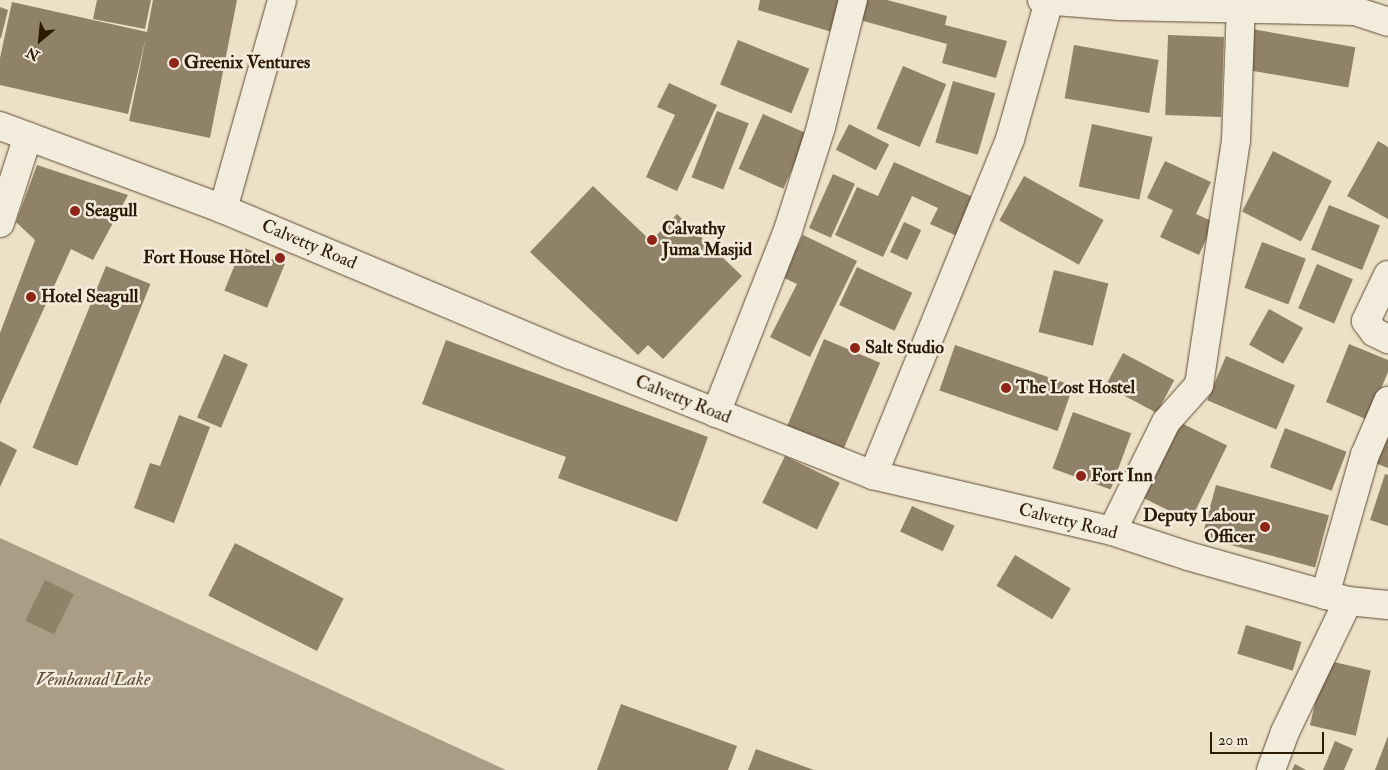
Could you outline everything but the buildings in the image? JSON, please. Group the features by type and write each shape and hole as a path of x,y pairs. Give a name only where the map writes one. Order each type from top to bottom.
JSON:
{"street":[{"path":"223,209 282,0"},
{"path":"716,413 788,230 821,127 852,0"},
{"path":"873,475 1010,139 1046,1 1171,3 1355,11 1388,22"},
{"path":"1112,531 1166,422 1199,385 1236,141 1241,7"},
{"name":"Calvetty Road","path":"0,126 223,209 571,355 873,475 1112,531 1188,556 1337,598 1388,605"},
{"path":"0,223 28,136"},
{"path":"1388,275 1366,321 1374,332 1388,339"},
{"path":"1271,770 1337,598 1364,455 1388,400"}],"water":[{"name":"Vembanad Lake","path":"0,538 158,610 506,770 0,770"}],"place":[{"name":"Greenix Ventures","path":"174,63"},
{"name":"Seagull","path":"75,211"},
{"name":"Calvathy Juma Masjid","path":"652,240"},
{"name":"Fort House Hotel","path":"280,258"},
{"name":"Hotel Seagull","path":"31,297"},
{"name":"Salt Studio","path":"855,348"},
{"name":"The Lost Hostel","path":"1006,388"},
{"name":"Fort Inn","path":"1081,476"},
{"name":"Deputy Labour Officer","path":"1265,527"}]}
